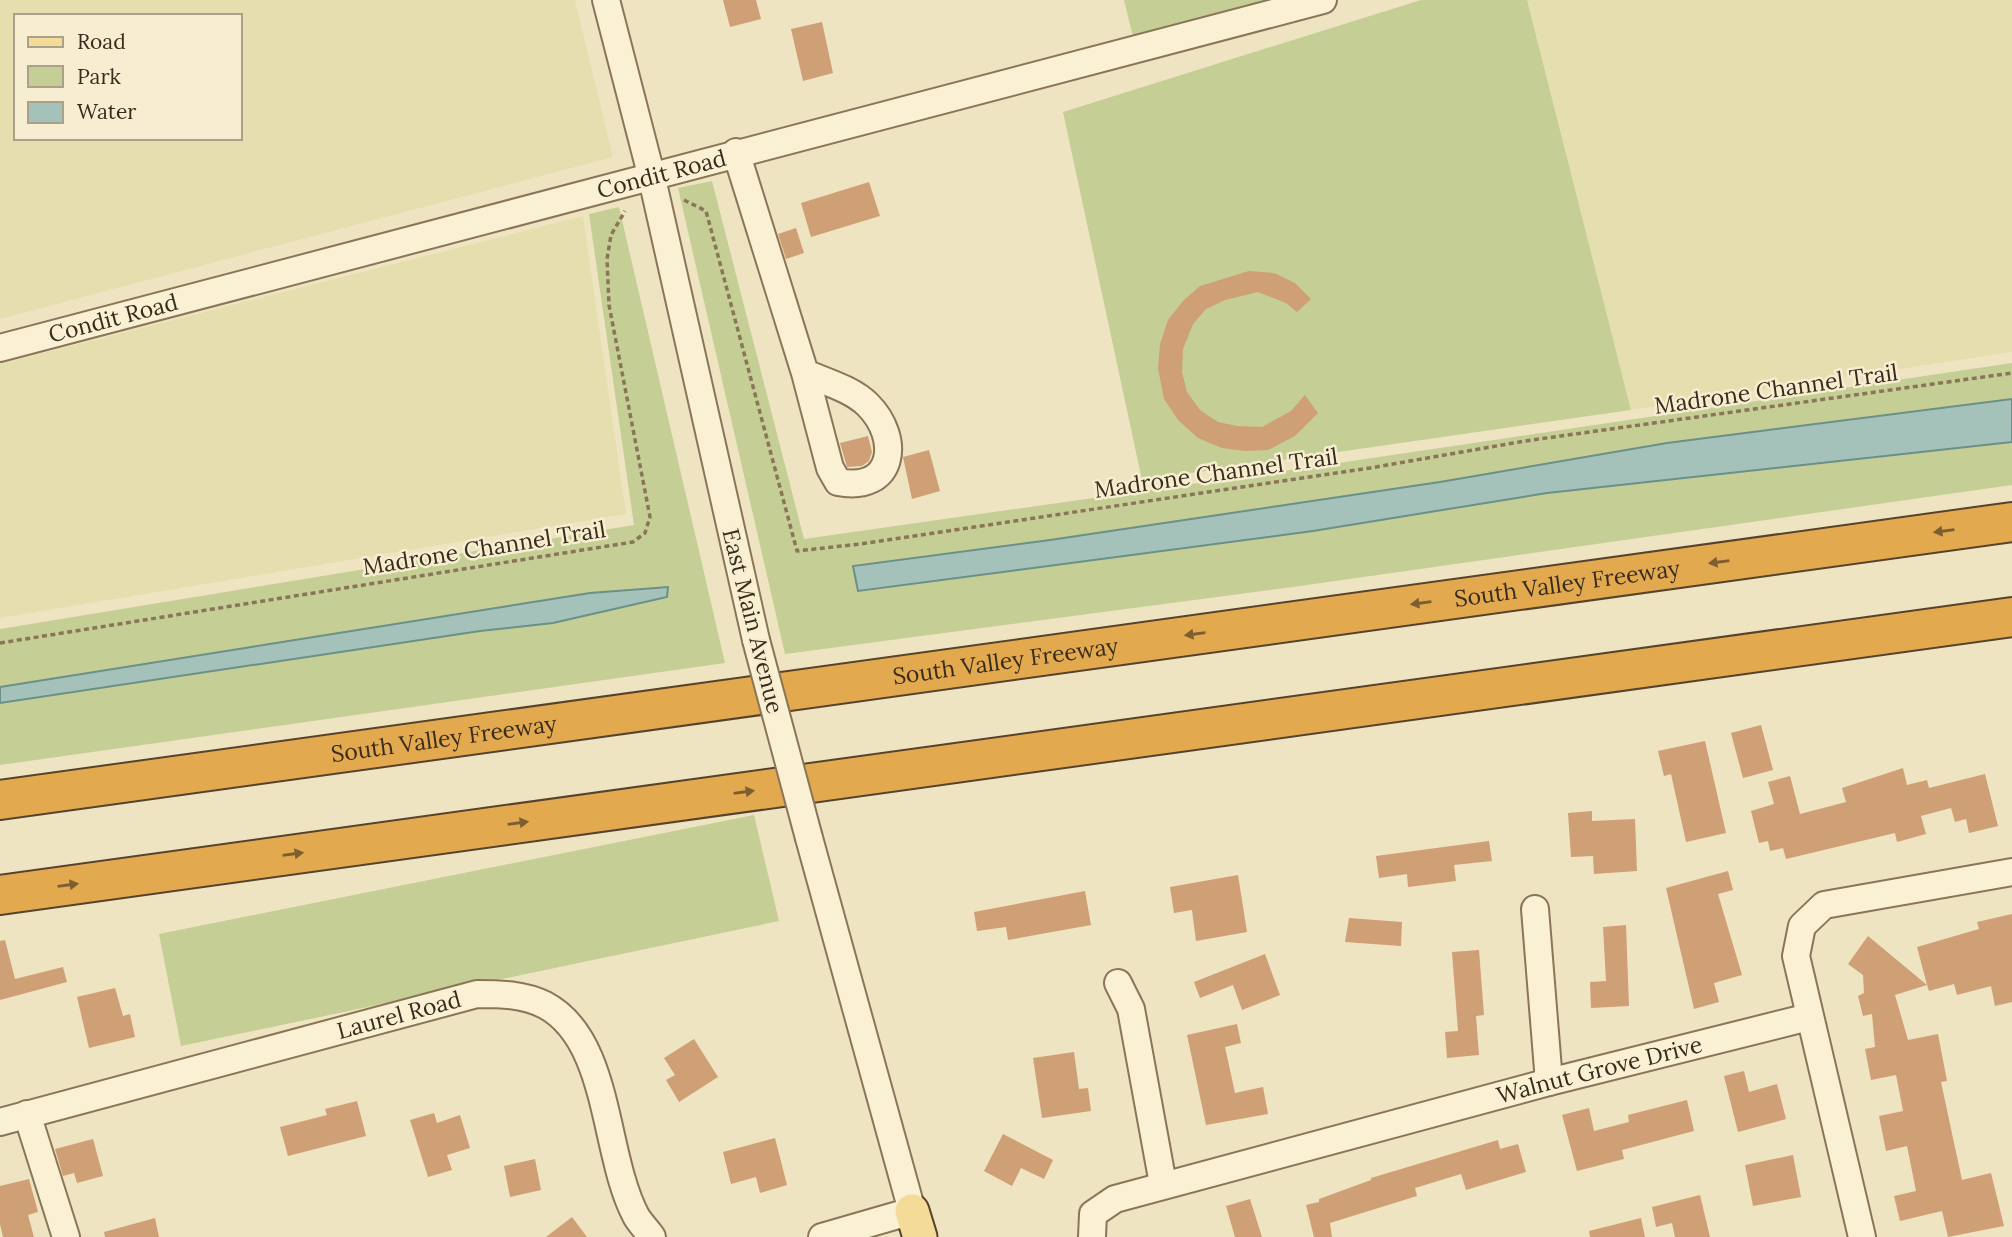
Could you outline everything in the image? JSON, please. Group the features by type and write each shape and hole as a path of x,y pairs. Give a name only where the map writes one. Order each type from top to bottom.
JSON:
{"highway":[{"name":"South Valley Freeway","path":"0,800 2012,522"},
{"path":"0,894 2012,617"}],"street":[{"name":"East Main Avenue","path":"606,0 651,174 756,640 916,1224"},
{"name":"Condit Road","path":"0,348 651,174 1323,0"},
{"path":"736,152 805,373"},
{"path":"1862,1237 1796,956 1802,926 1824,905 2012,872"},
{"path":"1535,909 1549,1083"},
{"path":"1118,983 1131,1009 1163,1184"},
{"name":"Laurel Road","path":"0,1122 466,997 510,994 544,1005 570,1023 589,1055 620,1175 636,1217 652,1237"},
{"name":"Walnut Grove Drive","path":"1093,1226 1115,1199 1163,1184 1809,1017"},
{"path":"27,1114 66,1237"},
{"path":"822,1237 916,1224"}],"path":[{"name":"Madrone Channel Trail","path":"684,200 706,211 797,551 860,544 1370,468 1525,442 2012,373"},
{"name":"Madrone Channel Trail","path":"0,643 633,542 645,533 650,517 609,305 607,259 611,235 625,211"}],"shaded area":[{"path":"0,0 575,0 613,157 0,319"},
{"path":"1527,0 2012,0 2012,352 1631,410"},
{"path":"583,216 626,514 0,618 0,364"}],"green space":[{"path":"1124,0 1309,0 1135,45"},
{"path":"1421,0 1527,0 1631,410 1142,480 1063,112"},
{"path":"712,181 804,539 2012,363 2012,485 1307,585 785,654 678,188"},
{"path":"619,207 725,663 0,765 0,629 634,525 589,214"},
{"path":"754,815 779,921 181,1046 159,934"}],"water":[{"path":"2012,399 2012,442 1547,493 1313,531 858,591 853,566 1050,540 1440,482 1667,443"},
{"path":"668,587 667,597 553,623 480,631 0,703 0,687 590,593"}],"building":[{"path":"723,0 756,0 761,19 730,27"},
{"path":"822,22 833,73 803,81 791,29"},
{"path":"869,182 880,216 811,237 801,203"},
{"path":"796,228 804,253 786,259 778,234"},
{"path":"1249,271 1274,273 1295,283 1311,299 1297,312 1286,303 1258,292 1225,300 1206,309 1193,324 1183,349 1182,372 1187,392 1200,410 1218,422 1237,426 1262,427 1291,411 1305,395 1318,413 1295,436 1268,450 1245,451 1222,448 1198,438 1178,420 1164,399 1158,368 1160,344 1168,320 1183,301 1200,286"},
{"path":"868,436 872,452 869,461 862,466 847,467 840,443"},
{"path":"929,450 940,491 912,499 903,457"},
{"path":"1761,725 1773,770 1743,778 1731,733"},
{"path":"1705,741 1726,833 1686,842 1671,774 1664,776 1658,751"},
{"path":"1903,768 1907,785 1927,780 1929,788 1985,774 1998,826 1969,833 1966,819 1955,822 1951,808 1921,816 1926,834 1897,842 1895,833 1786,859 1783,848 1770,851 1768,841 1759,843 1751,811 1774,804 1768,782 1790,776 1800,814 1846,802 1842,788"},
{"path":"1592,811 1592,821 1635,819 1637,871 1594,874 1593,856 1571,857 1568,813"},
{"path":"1489,841 1492,861 1454,865 1456,881 1408,887 1407,874 1379,878 1376,856"},
{"path":"1728,871 1733,890 1718,894 1742,975 1714,983 1719,1002 1694,1009 1666,888"},
{"path":"1238,875 1247,932 1196,941 1192,910 1174,913 1170,887"},
{"path":"1085,891 1091,925 1008,940 1006,927 977,931 974,912"},
{"path":"2012,914 2012,1002 1995,1006 1991,986 1957,995 1954,984 1929,991 1917,947 1979,929 1977,922"},
{"path":"1349,918 1402,922 1401,946 1345,942"},
{"path":"1626,925 1629,1006 1591,1008 1590,982 1606,981 1603,927"},
{"path":"1868,936 1927,985 1895,995 1908,1040 1938,1034 1947,1081 1941,1082 1962,1180 1991,1173 2004,1226 1948,1237 1942,1211 1900,1221 1894,1196 1916,1191 1907,1146 1886,1151 1879,1116 1903,1111 1896,1075 1871,1080 1865,1049 1875,1047 1872,1014 1863,1016 1858,996 1864,993 1863,975 1848,964"},
{"path":"5,940 15,979 63,967 67,982 0,1000 0,941"},
{"path":"1479,950 1484,1015 1476,1016 1479,1055 1447,1058 1445,1032 1458,1031 1452,952"},
{"path":"1265,954 1280,995 1242,1010 1233,985 1200,998 1194,982"},
{"path":"115,988 123,1016 130,1014 135,1037 89,1048 77,997"},
{"path":"1237,1024 1241,1043 1225,1047 1235,1093 1263,1087 1268,1114 1206,1125 1187,1035"},
{"path":"694,1039 718,1077 679,1102 666,1080 675,1075 664,1058"},
{"path":"1074,1052 1079,1089 1088,1088 1091,1111 1042,1118 1033,1058"},
{"path":"1744,1071 1749,1092 1777,1084 1786,1119 1738,1132 1724,1076"},
{"path":"1687,1100 1694,1131 1622,1150 1624,1159 1577,1171 1562,1115 1589,1108 1594,1131 1629,1122 1628,1115"},
{"path":"357,1101 366,1136 288,1156 280,1127 327,1115 325,1109"},
{"path":"434,1113 437,1123 460,1115 470,1148 447,1155 452,1170 428,1177 410,1120"},
{"path":"1003,1134 1053,1160 1044,1179 1021,1168 1012,1186 984,1171"},
{"path":"775,1138 787,1185 760,1193 756,1177 731,1184 723,1152"},
{"path":"93,1139 103,1176 77,1183 74,1173 63,1176 55,1149"},
{"path":"1498,1140 1500,1149 1518,1144 1526,1172 1466,1190 1461,1174 1415,1188 1417,1196 1330,1223 1332,1237 1314,1237 1306,1205 1319,1202 1319,1199 1371,1178"},
{"path":"1793,1155 1801,1197 1753,1206 1745,1165"},
{"path":"535,1159 541,1190 510,1197 504,1166"},
{"path":"29,1179 38,1212 28,1215 34,1237 3,1237 0,1224 0,1186"},
{"path":"1700,1195 1710,1237 1675,1237 1672,1223 1656,1227 1652,1207"},
{"path":"1250,1199 1262,1237 1235,1237 1226,1206"},
{"path":"572,1217 587,1237 546,1237"},
{"path":"155,1218 159,1237 105,1237 104,1232"},
{"path":"1641,1218 1645,1237 1590,1237 1589,1231"}]}
